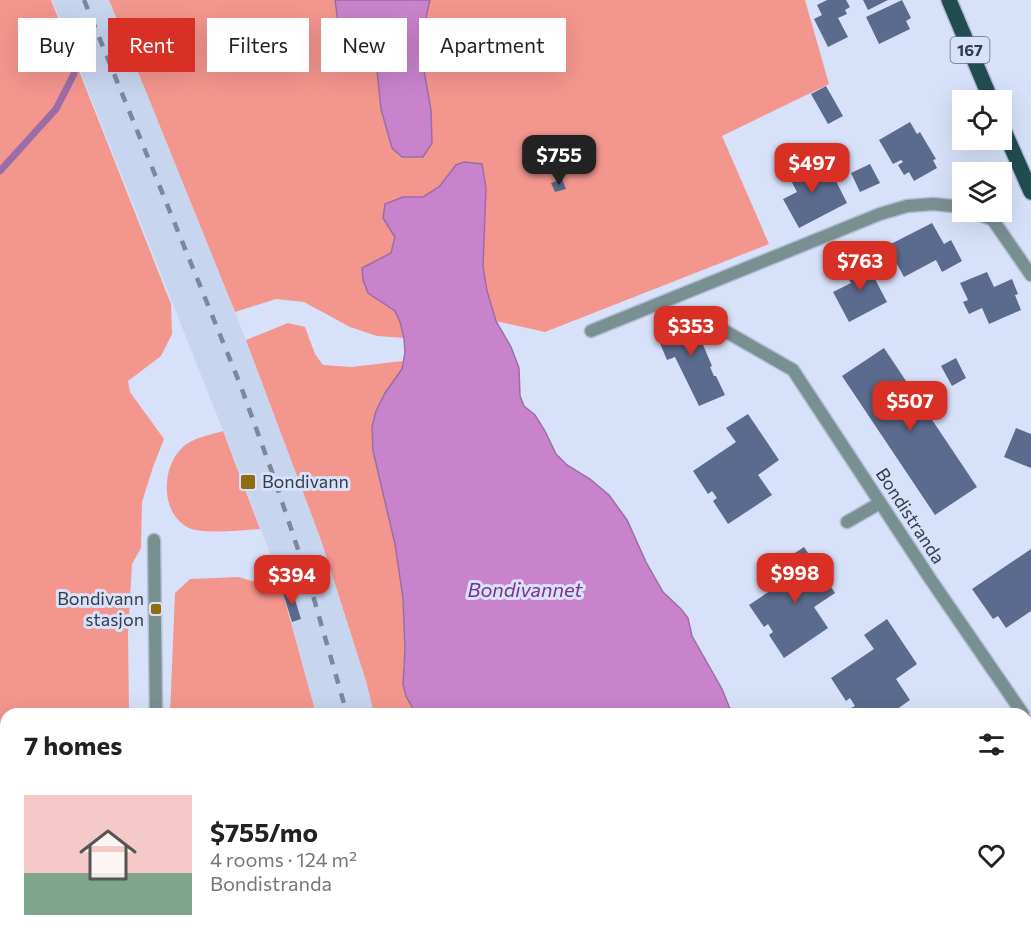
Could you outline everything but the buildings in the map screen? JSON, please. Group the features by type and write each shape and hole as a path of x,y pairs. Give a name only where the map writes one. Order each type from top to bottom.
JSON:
{"main road":[{"name":"167","path":"949,0 987,90"},
{"path":"1012,149 1031,192"}],"street":[{"path":"591,331 880,214 907,206 933,204 952,206"},
{"path":"994,222 1031,274"},
{"name":"Bondistranda","path":"725,331 793,370 931,580 1019,708"},
{"path":"847,522 880,503"},
{"path":"153,540 156,708"}],"shaded area":[{"path":"0,0 51,0 58,18 18,18 18,72 79,72 171,304 172,334 161,356 128,381 130,392 164,439 142,502 141,548 132,564 128,634 129,708 0,708"},
{"path":"52,0 109,0 116,18 108,18 108,72 138,72 246,340 321,540 373,708 314,708 279,577 81,72 96,72 96,18 59,18"},
{"path":"109,0 335,0 337,18 321,18 321,72 377,72 381,109 392,148 402,157 431,110 424,72 566,72 566,18 426,18 430,0 805,0 829,84 722,136 769,244 545,332 496,321 487,291 483,266 486,188 456,165 439,187 423,197 403,197 383,218 395,237 391,253 362,268 363,280 368,293 395,311 404,338 377,336 350,327 304,302 276,299 235,312 138,72 195,72 195,18 116,18"},
{"path":"288,323 305,327 315,354 323,365 351,367 403,361 402,369 385,393 376,411 372,427 373,451 395,544 403,598 405,648 403,672 414,708 373,708 321,540 246,340"},
{"path":"223,431 260,529 202,531 187,527 178,520 172,510 168,499 168,475 177,454 193,440"},
{"path":"239,577 282,590 314,708 170,708 175,593 190,579"}],"water":[{"path":"335,0 430,0 426,18 419,18 419,72 424,72 431,110 432,143 423,157 402,157 392,148 381,109 377,72 407,72 407,18 337,18"},
{"name":"Bondivannet","path":"464,162 482,164 486,188 483,266 487,291 496,321 511,347 519,368 520,396 524,406 535,415 556,454 567,465 590,479 609,495 627,520 663,592 688,618 692,636 722,689 730,708 413,708 406,696 403,685 405,648 403,598 395,544 373,451 372,427 376,411 385,393 402,369 405,353 404,338 395,311 368,293 363,280 362,268 391,253 395,237 383,218 385,204 403,197 423,197 439,187 456,165"}],"waterway":[{"path":"0,171 56,109 74,72"}],"railway":[{"path":"84,0 240,384 310,585 345,708"}],"place":[{"name":"Bondivann","path":"248,482"},
{"name":"Bondivann stasjon","path":"156,609"}]}
